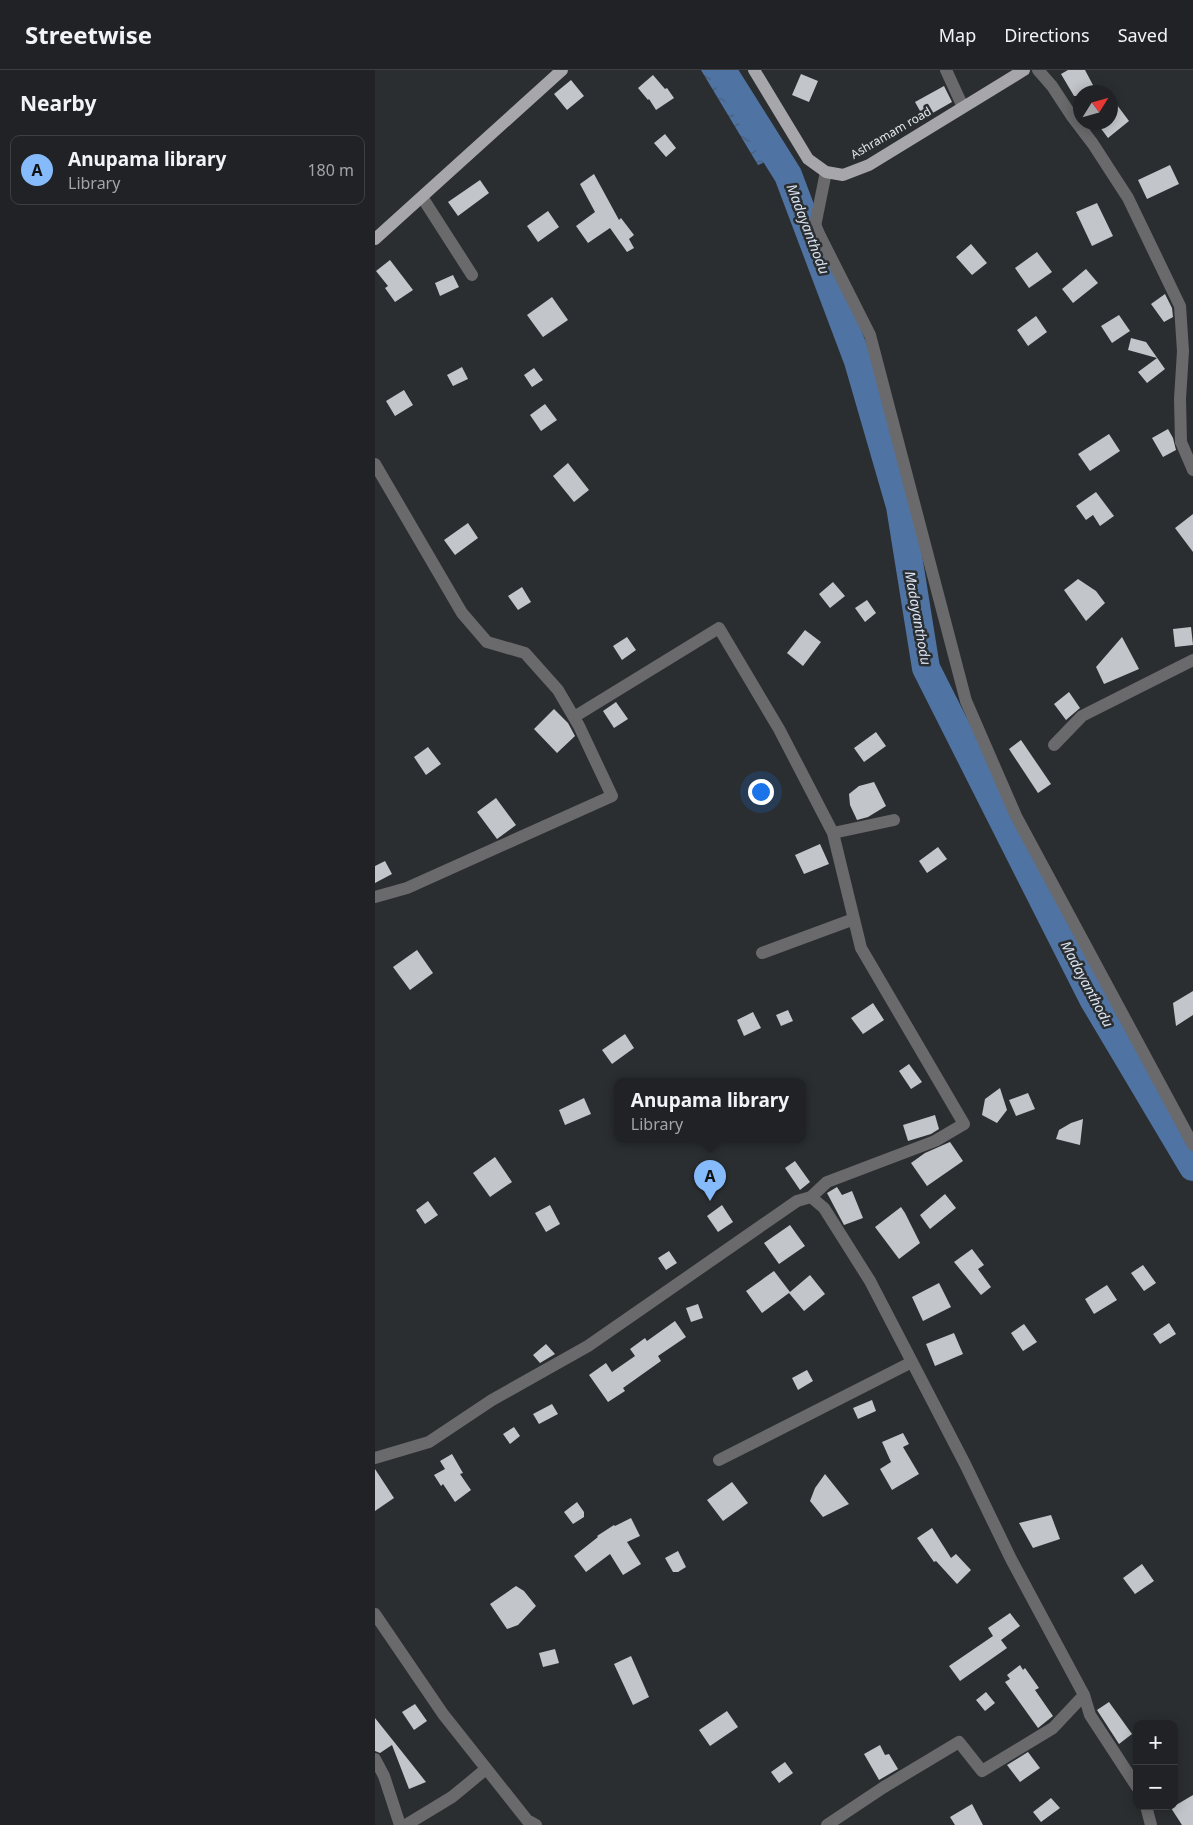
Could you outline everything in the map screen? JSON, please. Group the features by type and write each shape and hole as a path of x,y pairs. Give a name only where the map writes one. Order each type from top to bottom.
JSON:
{"main road":[{"path":"375,240 562,70"},
{"path":"754,70 808,159 826,172"},
{"name":"Ashramam road","path":"826,172 843,176 869,165 1024,70"}],"street":[{"path":"946,70 963,107"},
{"path":"1038,70 1053,86 1128,198 1180,306 1183,351 1180,399 1181,442 1193,470"},
{"path":"826,172 815,226 870,335 965,701 1016,816 1193,1145"},
{"path":"422,197 472,275"},
{"path":"375,464 461,613 487,642 525,653 558,690 574,717 612,796 407,888 375,897"},
{"path":"376,1456 429,1442 492,1400 588,1346 797,1201 811,1197 827,1182 935,1141 964,1124 861,948 833,833 779,729 719,628 574,717"},
{"path":"1054,745 1083,716 1193,660"},
{"path":"833,833 894,820"},
{"path":"762,953 854,919"},
{"path":"811,1197 824,1208 870,1281 1011,1559 1084,1695 1090,1715 1133,1781"},
{"path":"719,1460 912,1362"},
{"path":"375,1614 443,1714 527,1820 536,1825"},
{"path":"827,1825 884,1787 959,1742 982,1771 1053,1728 1084,1695"},
{"path":"375,1759 384,1776 401,1825"},
{"path":"406,1825 452,1797 486,1769"},
{"path":"1147,1810 1151,1825"},
{"path":"520,1811 521,1825"}],"water":[{"path":"701,70 736,70 789,152 758,165"}],"building":[{"path":"1068,70 1085,70 1093,85 1073,85 1073,94 1061,74"},
{"path":"801,74 818,81 809,102 792,95"},
{"path":"653,75 665,89 667,88 674,98 656,110 649,99 638,88"},
{"path":"571,80 584,96 567,110 554,94"},
{"path":"944,86 952,102 924,118 915,102"},
{"path":"1118,106 1129,121 1118,130"},
{"path":"1102,130 1118,130 1108,138"},
{"path":"665,134 676,148 666,157 654,143"},
{"path":"1170,165 1179,184 1147,199 1138,180"},
{"path":"594,174 619,220 621,218 634,235 629,239 634,248 627,252 610,228 588,243 576,226 595,212 580,184"},
{"path":"480,180 489,193 458,216 448,202"},
{"path":"1097,203 1113,236 1092,246 1076,212"},
{"path":"548,211 559,227 538,242 527,226"},
{"path":"971,244 987,263 972,275 956,257"},
{"path":"1037,252 1052,272 1029,288 1015,268"},
{"path":"390,260 413,290 395,302 385,288 388,286 376,271"},
{"path":"1086,269 1098,283 1073,303 1062,289"},
{"path":"453,275 459,287 440,296 435,283"},
{"path":"1165,294 1172,308 1173,317 1164,322 1151,304"},
{"path":"552,297 568,320 543,337 527,315"},
{"path":"1119,315 1130,331 1112,343 1101,326"},
{"path":"1036,316 1047,332 1028,346 1017,330"},
{"path":"1131,338 1146,342 1165,369 1147,383 1138,372 1157,358 1128,350"},
{"path":"462,367 468,379 453,386 447,375"},
{"path":"534,368 543,380 532,387 524,375"},
{"path":"404,390 413,405 395,416 386,401"},
{"path":"545,404 557,420 541,431 530,415"},
{"path":"1168,429 1176,450 1163,457 1152,438"},
{"path":"1109,434 1120,451 1090,471 1078,454"},
{"path":"568,463 589,490 574,502 553,476"},
{"path":"1096,492 1114,516 1100,526 1093,515 1086,520 1076,506"},
{"path":"1193,514 1193,552 1175,528"},
{"path":"468,523 478,538 455,555 444,540"},
{"path":"1078,579 1096,591 1105,603 1086,621 1064,590"},
{"path":"833,582 845,596 830,608 819,594"},
{"path":"522,587 531,602 518,610 508,596"},
{"path":"867,600 876,613 865,622 855,608"},
{"path":"1191,627 1193,645 1175,647 1173,629"},
{"path":"805,630 821,642 803,666 787,653"},
{"path":"627,637 636,650 622,660 613,646"},
{"path":"1122,637 1139,669 1104,684 1096,667"},
{"path":"1069,692 1080,708 1066,720 1054,704"},
{"path":"616,702 628,719 614,728 603,711"},
{"path":"554,709 568,723 575,736 557,753 534,729"},
{"path":"876,732 886,746 864,762 854,748"},
{"path":"1021,740 1051,784 1038,793 1009,749"},
{"path":"428,747 441,764 426,775 414,757"},
{"path":"874,782 886,806 868,817 857,820 850,805 849,794 859,786"},
{"path":"496,798 516,825 497,839 477,812"},
{"path":"820,844 829,864 804,874 795,855"},
{"path":"938,847 947,859 927,873 919,861"},
{"path":"385,861 392,874 375,883 375,866"},
{"path":"417,950 433,973 410,990 393,967"},
{"path":"1193,991 1193,1015 1176,1026 1173,1003"},
{"path":"873,1003 884,1020 863,1034 851,1018"},
{"path":"788,1010 793,1021 781,1026 776,1015"},
{"path":"753,1012 761,1028 744,1036 737,1020"},
{"path":"625,1034 634,1048 612,1064 602,1050"},
{"path":"909,1064 922,1082 911,1089 899,1071"},
{"path":"1000,1088 1007,1110 997,1123 982,1115 985,1099"},
{"path":"1028,1093 1035,1109 1016,1116 1009,1100"},
{"path":"584,1098 591,1114 565,1125 559,1110"},
{"path":"935,1115 939,1129 931,1134 908,1141 903,1125"},
{"path":"1083,1119 1080,1145 1056,1139 1059,1130"},
{"path":"950,1142 963,1161 927,1186 911,1163 925,1153"},
{"path":"495,1157 512,1182 490,1197 473,1173"},
{"path":"795,1161 810,1182 800,1190 785,1168"},
{"path":"837,1187 842,1195 852,1191 863,1218 844,1225 827,1193"},
{"path":"945,1194 956,1208 930,1229 920,1215"},
{"path":"428,1201 438,1215 425,1224 416,1210"},
{"path":"550,1205 560,1224 546,1232 535,1213"},
{"path":"722,1205 733,1222 718,1232 707,1216"},
{"path":"901,1207 920,1243 899,1259 875,1227"},
{"path":"790,1225 805,1246 779,1264 764,1243"},
{"path":"972,1249 984,1265 978,1269 991,1287 981,1295 954,1262"},
{"path":"669,1251 677,1263 666,1270 658,1258"},
{"path":"1143,1265 1156,1283 1144,1291 1131,1273"},
{"path":"774,1271 790,1292 810,1275 825,1294 804,1311 789,1293 762,1313 746,1291"},
{"path":"939,1283 951,1307 923,1321 912,1297"},
{"path":"1107,1285 1117,1300 1094,1314 1085,1299"},
{"path":"698,1304 703,1318 691,1322 686,1308"},
{"path":"675,1321 686,1337 658,1356 661,1361 623,1388 625,1391 608,1402 589,1375 606,1363 612,1372 635,1356 630,1349 645,1338 647,1341"},
{"path":"1169,1323 1176,1334 1160,1344 1153,1334"},
{"path":"1024,1324 1037,1342 1023,1351 1011,1333"},
{"path":"954,1333 963,1354 935,1366 926,1344"},
{"path":"546,1344 555,1354 540,1363 533,1355"},
{"path":"807,1370 813,1381 798,1390 792,1378"},
{"path":"872,1400 876,1411 858,1419 853,1408"},
{"path":"552,1404 558,1414 539,1424 533,1414"},
{"path":"514,1427 520,1436 510,1444 503,1434"},
{"path":"903,1433 909,1444 903,1447 919,1474 892,1490 880,1469 891,1462 882,1442"},
{"path":"452,1454 463,1473 460,1474 471,1490 455,1502 443,1484 441,1486 434,1475 445,1469 440,1461"},
{"path":"375,1469 394,1498 375,1511"},
{"path":"825,1474 849,1504 823,1517 810,1501 815,1488"},
{"path":"732,1482 748,1503 723,1521 707,1500"},
{"path":"577,1502 584,1512 584,1517 573,1524 564,1512"},
{"path":"1051,1515 1060,1539 1033,1548 1019,1523"},
{"path":"631,1518 640,1536 627,1542 641,1564 623,1575 610,1554 586,1572 574,1556 597,1536 614,1525"},
{"path":"932,1528 951,1558 956,1554 971,1570 957,1584 936,1561 934,1562 917,1538"},
{"path":"678,1551 686,1567 678,1572 673,1572 665,1558"},
{"path":"1142,1564 1154,1581 1135,1594 1123,1578"},
{"path":"516,1586 524,1591 536,1606 518,1625 507,1629 490,1604"},
{"path":"1010,1613 1020,1626 1001,1640 1007,1648 960,1681 949,1666 993,1636 988,1628"},
{"path":"555,1649 559,1663 543,1667 539,1653"},
{"path":"631,1656 649,1697 633,1705 614,1664"},
{"path":"1020,1665 1023,1670 1025,1668 1039,1688 1035,1690 1053,1716 1038,1728 1005,1682 1010,1679 1007,1675"},
{"path":"986,1692 995,1703 985,1711 976,1700"},
{"path":"1109,1702 1132,1734 1119,1744 1097,1710"},
{"path":"415,1704 427,1721 414,1730 402,1712"},
{"path":"727,1711 738,1727 710,1746 699,1730"},
{"path":"375,1718 426,1782 409,1789 392,1745 380,1753 375,1751"},
{"path":"880,1745 885,1755 889,1754 898,1769 879,1780 864,1754"},
{"path":"1028,1752 1040,1768 1020,1782 1007,1765"},
{"path":"785,1762 793,1773 779,1783 771,1772"},
{"path":"1193,1795 1193,1825 1182,1825 1172,1810 1178,1810 1178,1804"},
{"path":"1051,1798 1060,1808 1041,1822 1033,1812"},
{"path":"972,1804 983,1825 955,1825 950,1817"}],"waterway":[{"name":"Madayanthodu","path":"722,70 788,175 858,361 900,506 926,668 1093,999 1193,1167"}],"place":[{"name":"Anupama library","path":"710,1201"}]}
